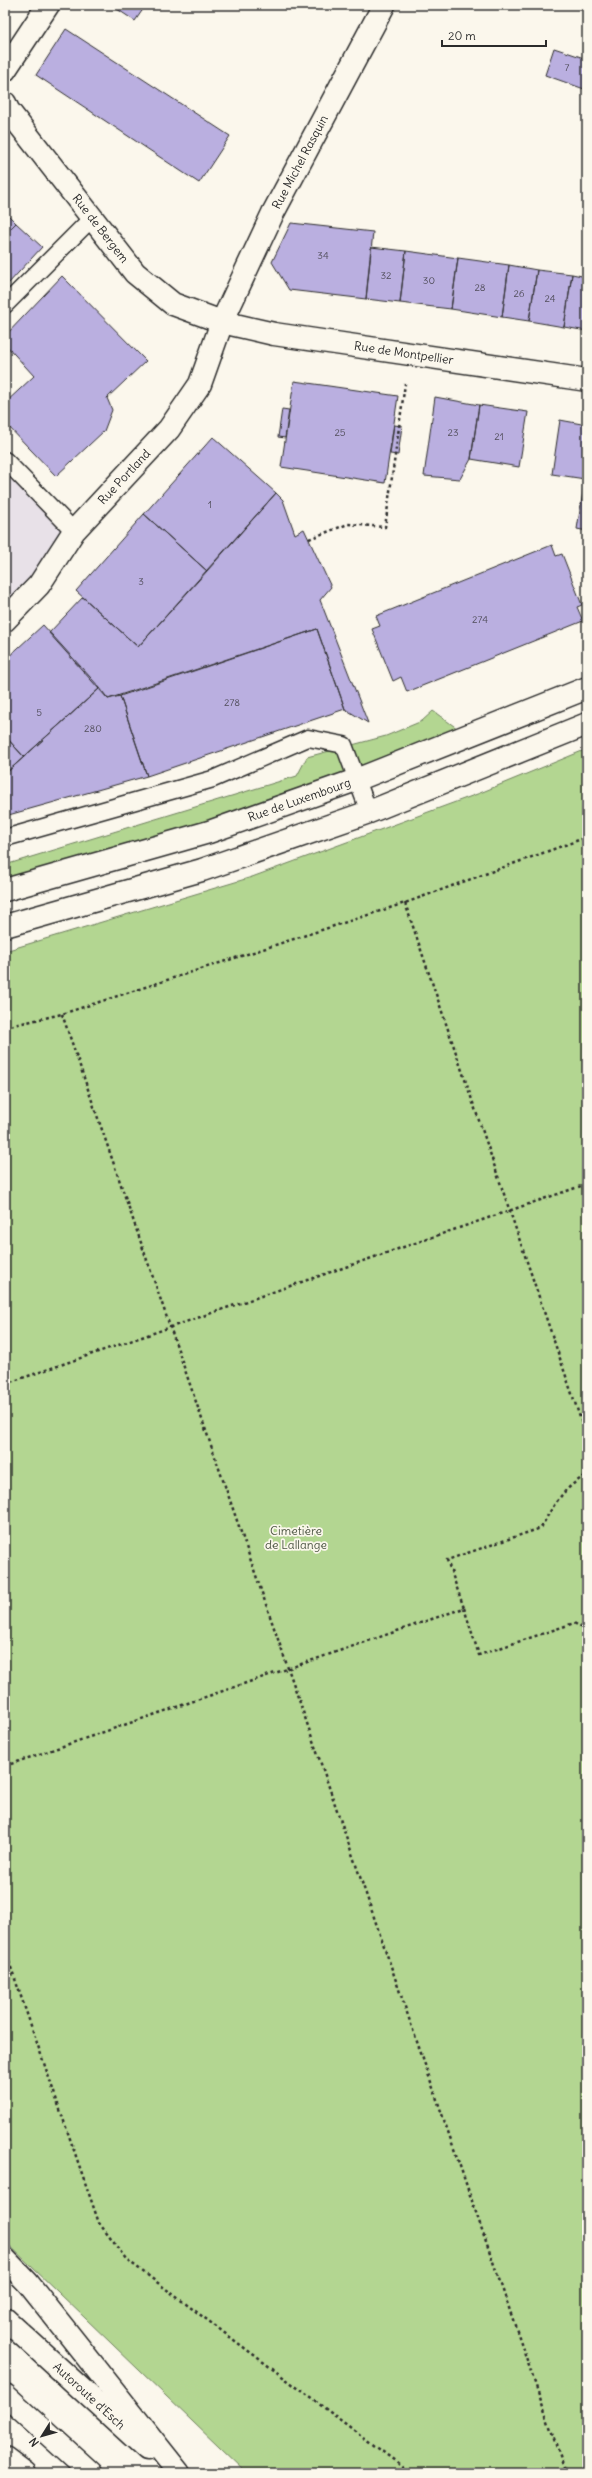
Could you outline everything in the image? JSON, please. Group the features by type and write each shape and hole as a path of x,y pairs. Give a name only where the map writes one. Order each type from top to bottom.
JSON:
{"main road":[{"path":"5,70 48,5"},
{"name":"Rue Michel Rasquin","path":"222,322 273,213 384,5"},
{"name":"Rue de Bergem","path":"5,103 8,110 91,219 135,273 173,304 222,322"},
{"name":"Rue de Montpellier","path":"222,322 274,334 587,380"},
{"name":"Rue Portland","path":"5,620 39,585 74,531 169,429 200,384 222,322"},
{"name":"Rue de Luxembourg","path":"5,890 209,832 356,780 587,688"},
{"path":"5,926 202,870 369,812 587,724"},
{"path":"5,2259 28,2283 179,2473"},
{"name":"Autoroute d'Esch","path":"5,2319 173,2473"},
{"path":"5,2395 90,2473"},
{"path":"5,2458 25,2473"}],"lane":[{"path":"5,305 91,219"},
{"path":"5,460 74,531"},
{"path":"5,838 213,779 308,738 344,745 369,812"}],"path":[{"path":"309,539 348,524 385,527 410,354"},
{"path":"5,1027 62,1014 404,903 587,837"},
{"path":"404,903 587,1438"},
{"path":"62,1014 566,2473"},
{"path":"5,1384 587,1184"},
{"path":"587,1475 573,1482 554,1503 542,1528 447,1560 479,1655 574,1623 587,1631"},
{"path":"5,1766 464,1608"},
{"path":"5,1950 98,2223 126,2259 411,2473"}],"shaded area":[{"path":"5,460 74,531 5,620"}],"green space":[{"path":"433,711 468,736 5,890 5,865 297,776 307,757 386,736 422,721"},
{"name":"Cimetière de Lallange","path":"587,749 587,2473 246,2473 5,2241 5,951 252,877 480,793"}],"building":[{"path":"111,5 146,5 135,21"},
{"path":"66,29 230,136 199,183 36,75"},
{"path":"554,48 587,59 587,90 545,75"},
{"path":"5,212 16,223 5,234"},
{"path":"16,223 42,247 8,284 5,281 5,234"},
{"path":"291,223 373,232 366,299 289,290 272,262"},
{"path":"371,247 406,251 400,303 366,299"},
{"path":"406,251 458,258 451,309 400,303"},
{"path":"458,258 509,265 502,317 451,309"},
{"path":"509,265 537,270 529,321 502,317"},
{"path":"537,270 572,274 564,327 529,321"},
{"path":"572,274 587,277 587,331 564,327"},
{"path":"62,276 146,361 107,398 112,410 104,431 56,476 5,423 5,403 34,376 5,344 5,336"},
{"path":"294,381 398,396 385,483 281,467"},
{"path":"435,397 479,405 471,459 460,479 424,476"},
{"path":"479,405 528,412 519,467 471,459"},
{"path":"282,409 289,410 285,438 278,437"},
{"path":"560,420 587,425 587,531 577,529 585,479 552,474"},
{"path":"394,425 402,426 398,455 390,454"},
{"path":"213,437 276,493 207,571 144,514"},
{"path":"276,493 283,500 295,534 304,529 331,587 320,600 368,723 345,709 317,629 108,699 49,633 83,597 138,647"},
{"path":"144,514 207,571 138,647 76,591"},
{"path":"552,545 556,556 562,554 582,605 577,607 583,621 407,692 401,677 393,681 372,629 380,626 376,616"},
{"path":"43,625 100,688 24,757 5,736 5,660"},
{"path":"317,629 345,709 147,776 120,696"},
{"path":"100,688 108,699 120,696 147,776 5,816 5,774"},
{"path":"5,736 24,757 5,774"}]}
